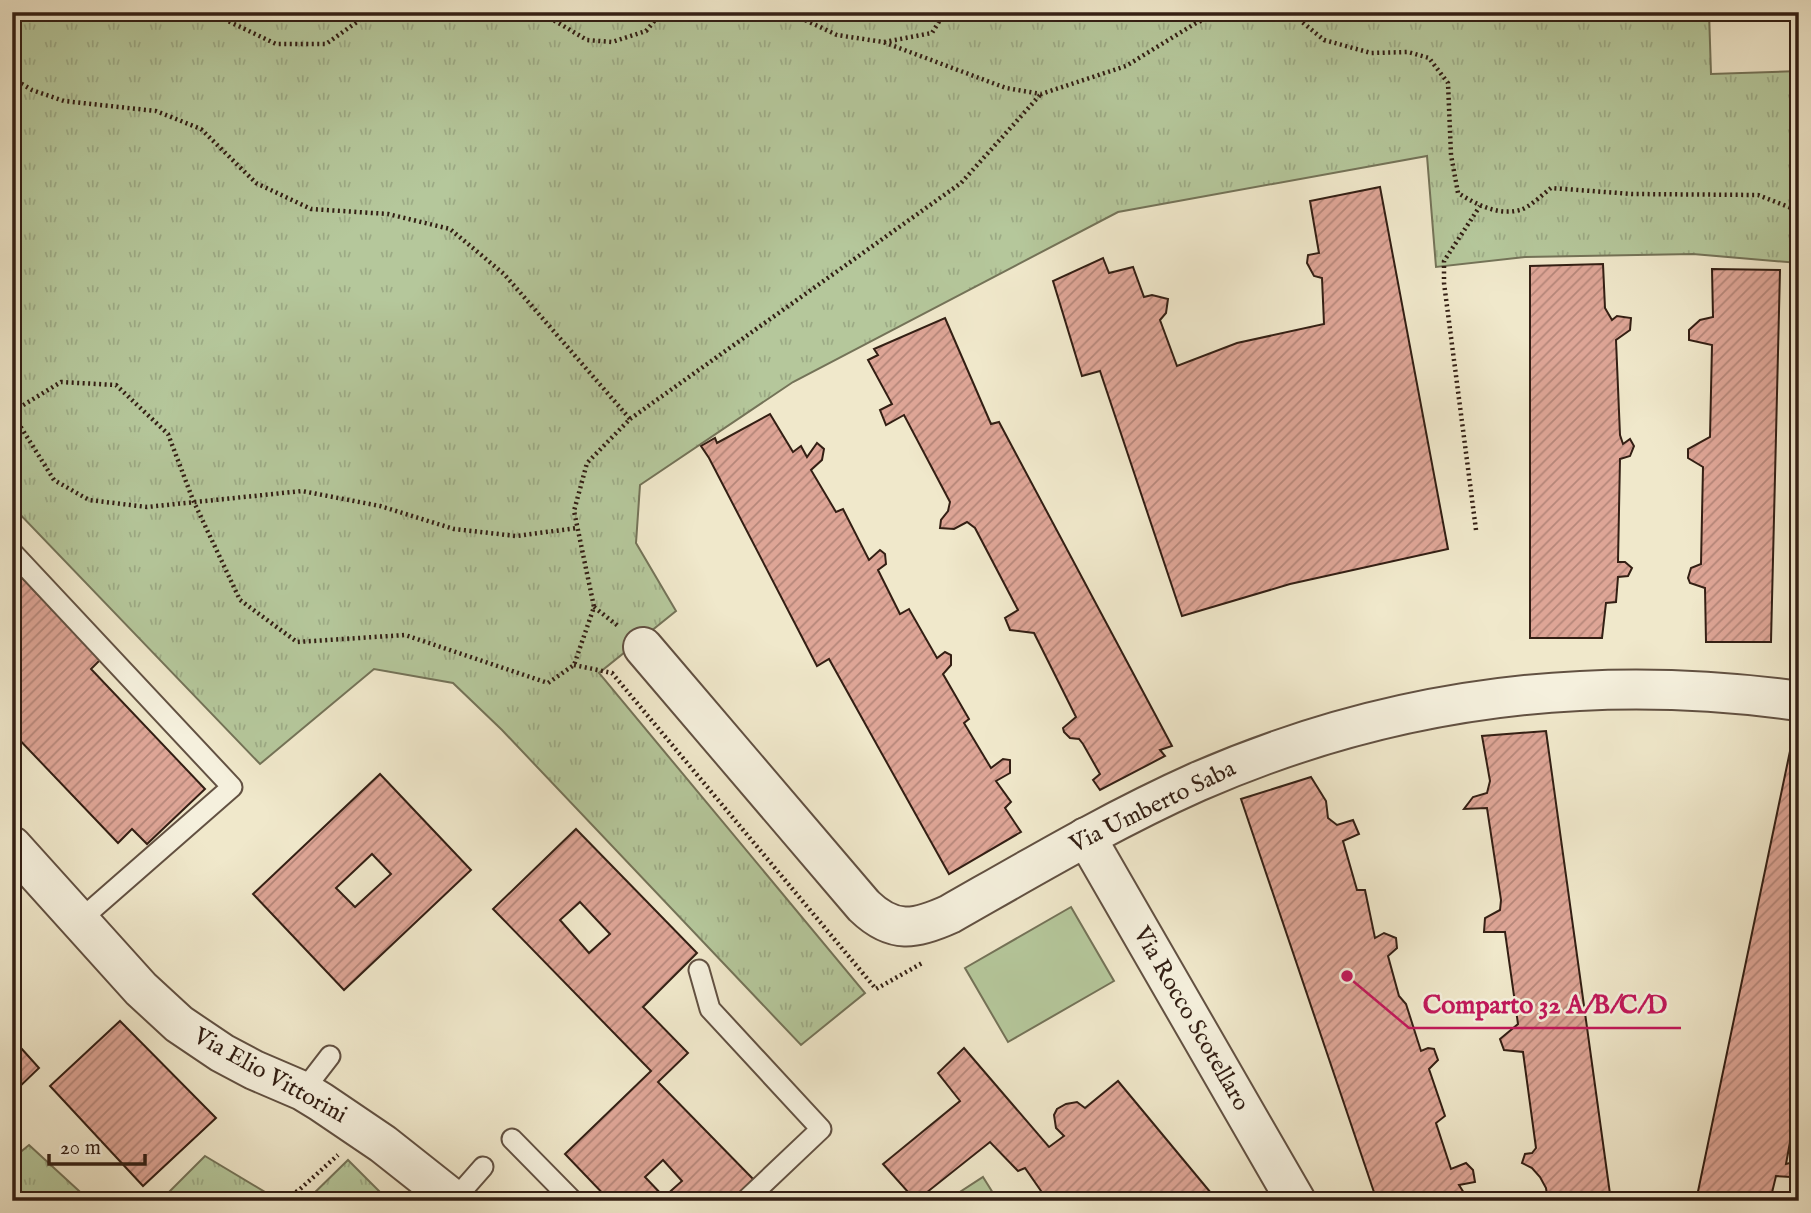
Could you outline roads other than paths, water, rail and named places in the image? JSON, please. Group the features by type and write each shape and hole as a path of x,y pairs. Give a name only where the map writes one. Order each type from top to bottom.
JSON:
{"street":[{"name":"Via Umberto Saba","path":"643,647 864,906 881,921 900,927 913,927 939,919 1162,798 1230,769 1331,732 1418,711 1495,698 1593,689 1668,689 1799,701"},
{"name":"Via Rocco Scotellaro","path":"1086,837 1296,1201"},
{"name":"Via Elio Vittorini","path":"12,846 141,989 191,1033 254,1070 303,1091 360,1127 455,1200"}],"lane":[{"path":"12,552 232,787 80,920"},
{"path":"699,971 709,1009 821,1129 745,1201"},
{"path":"303,1091 330,1056"},
{"path":"512,1139 573,1201"},
{"path":"455,1200 484,1167"}],"place":[{"name":"Comparto 32 A/B/C/D","path":"1347,976"}]}
